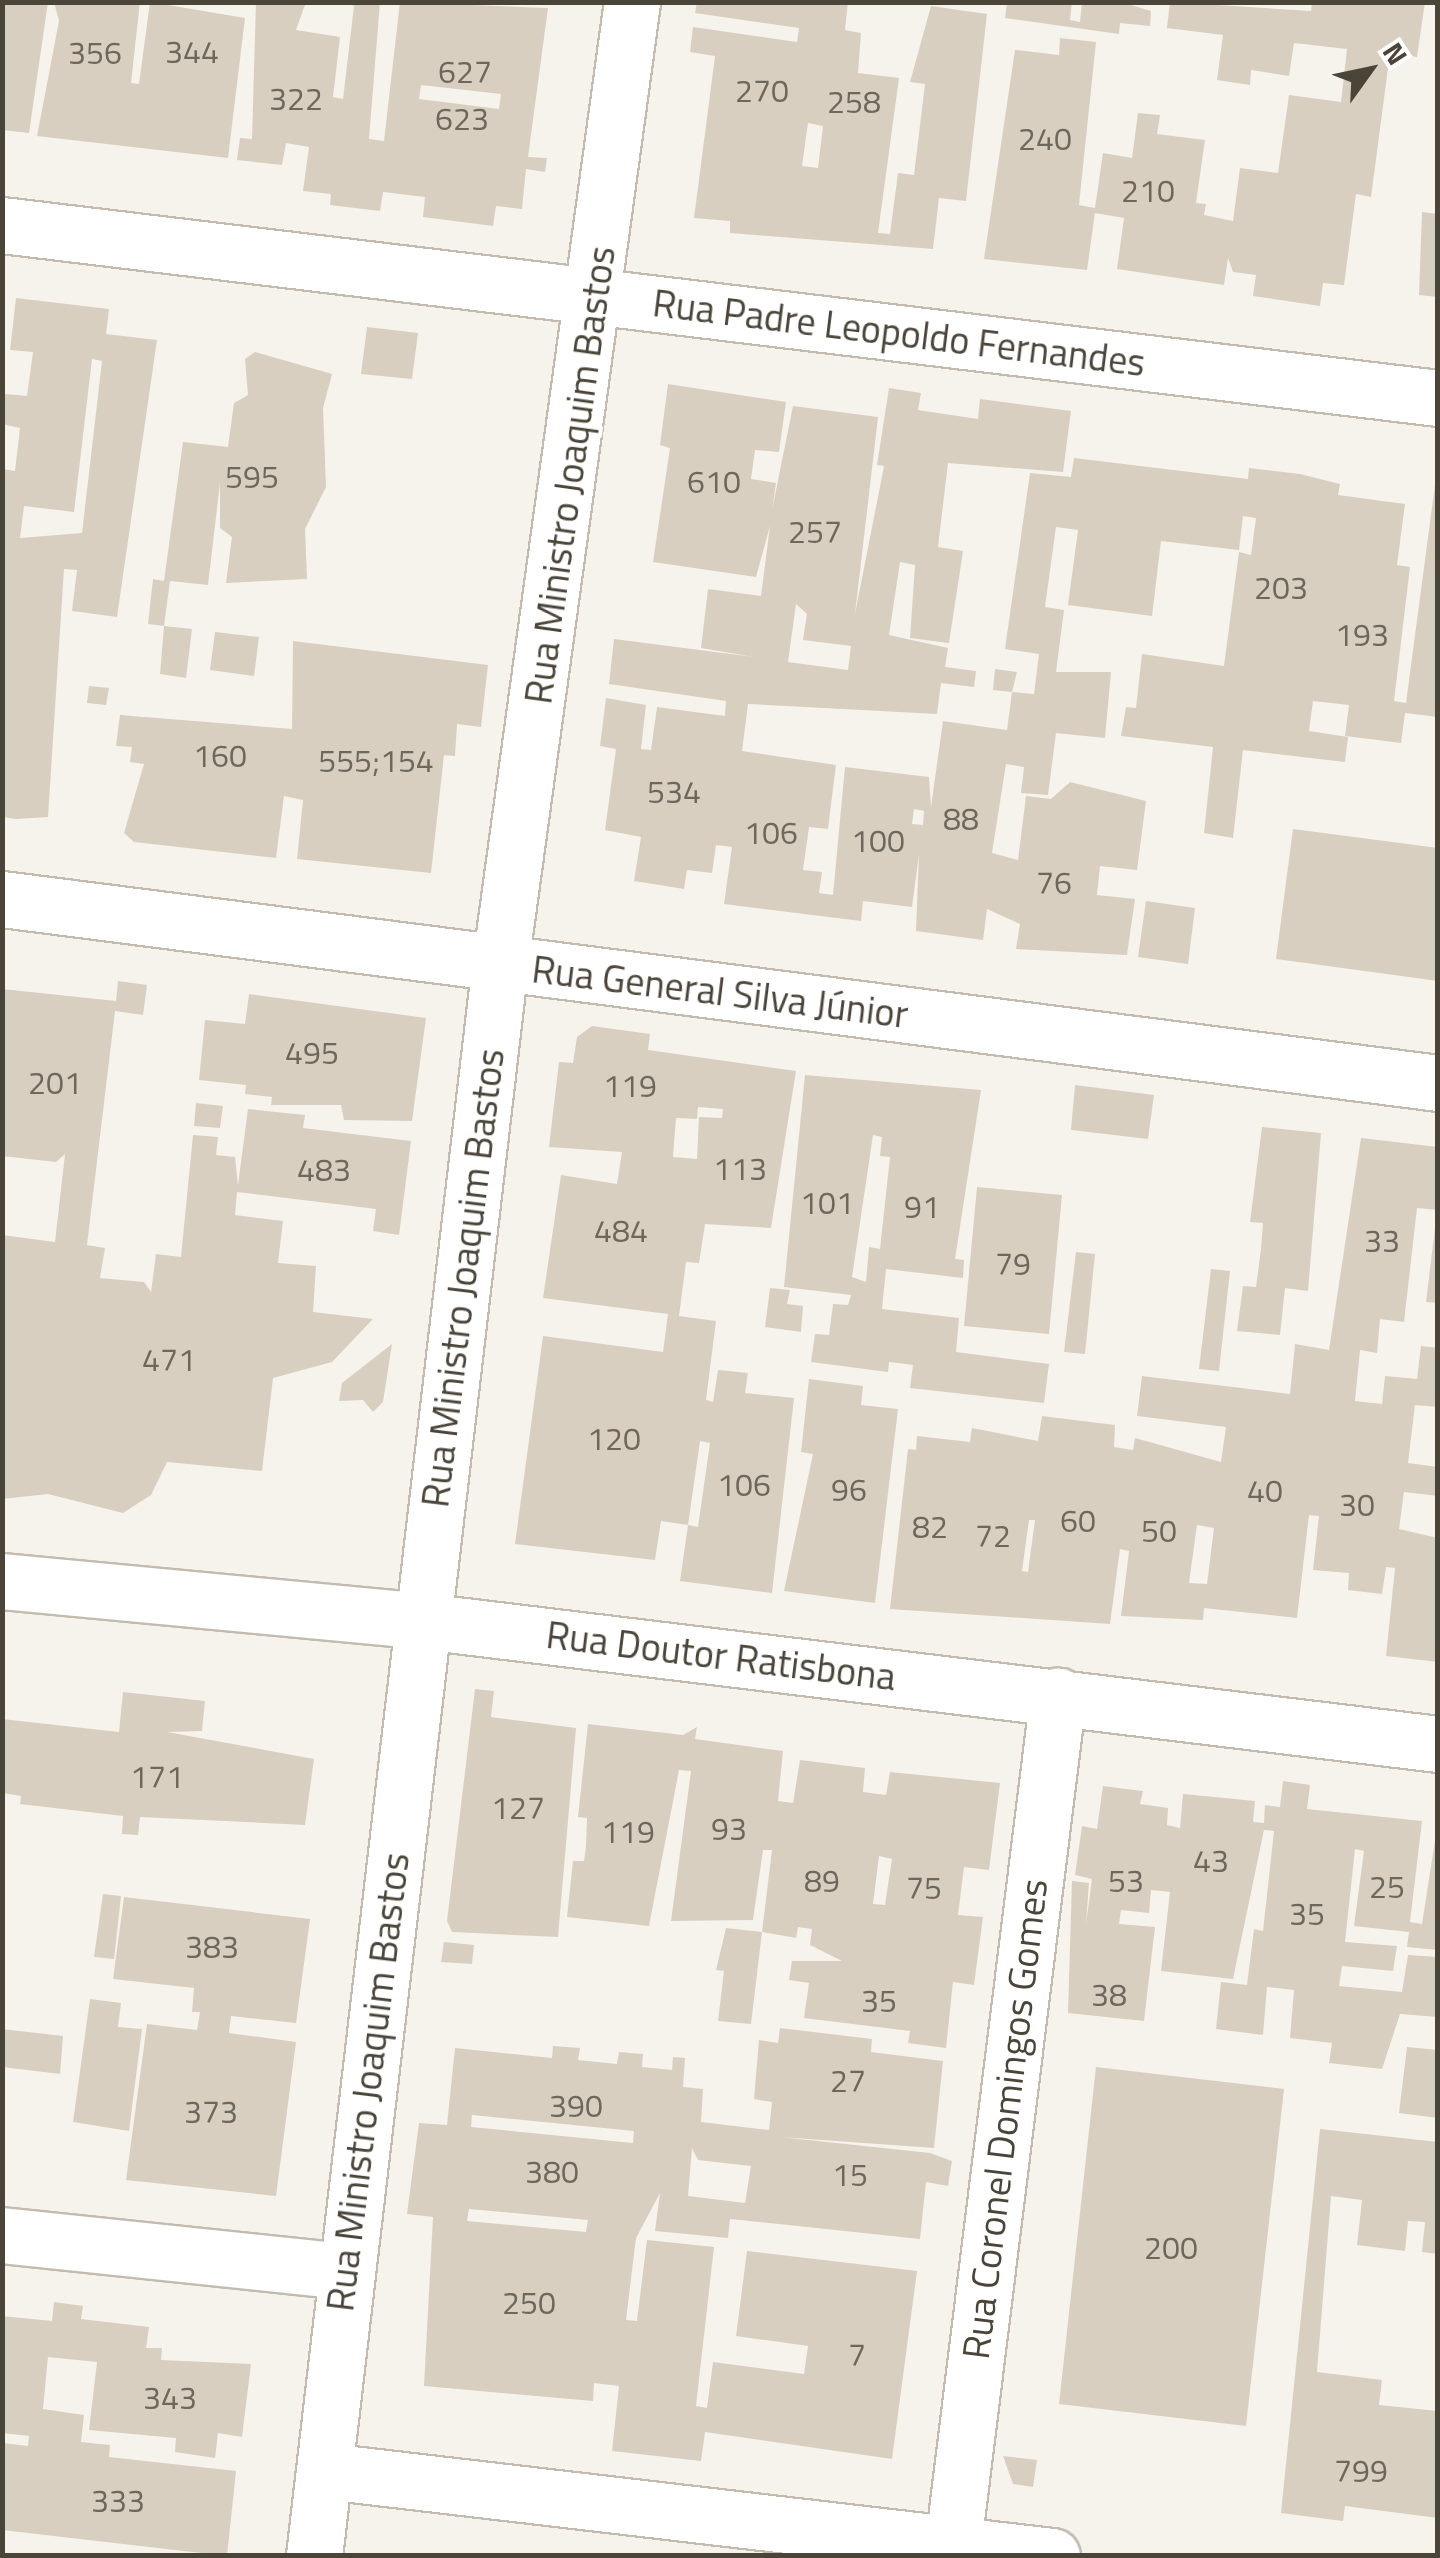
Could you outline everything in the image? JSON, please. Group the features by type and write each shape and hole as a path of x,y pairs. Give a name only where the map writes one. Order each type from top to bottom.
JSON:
{"street":[{"name":"Rua Ministro Joaquim Bastos","path":"314,2556 326,2471 344,2271 500,964 595,297 632,2"},
{"name":"Rua Padre Leopoldo Fernandes","path":"2,225 1438,398"},
{"name":"Rua General Silva Júnior","path":"2,899 1438,1083"},
{"name":"Rua Doutor Ratisbona","path":"2,1581 423,1621 1438,1744"},
{"name":"Rua Coronel Domingos Gomes","path":"953,2544 1058,1695"},
{"path":"2,2235 344,2271"},
{"path":"326,2471 1052,2556"}],"building":[{"path":"2,2 48,2 29,133 2,130"},
{"path":"54,2 140,2 131,83 139,84 150,2 245,18 228,158 37,136 59,21"},
{"path":"256,2 306,2 296,30 340,37 333,97 343,99 354,6 345,2 380,2 369,139 384,141 400,2 548,8 528,157 547,158 545,172 526,169 522,209 496,206 493,226 423,217 425,197 383,192 380,211 330,205 331,194 303,191 309,147 286,143 282,165 237,160 240,138 252,139","holes":["421,85 501,94 499,109 419,99"]},
{"path":"697,2 848,2 845,30 861,33 858,73 899,78 878,233 890,234 898,173 914,175 925,84 910,82 931,6 987,14 966,201 939,198 933,249 730,233 730,221 694,218 715,56 690,52 693,27 797,42 799,28 695,13","holes":["808,123 823,126 818,168 802,166"]},
{"path":"1007,2 1072,2 1070,20 1080,22 1082,2 1121,2 1151,11 1150,26 1120,23 1119,34 1005,18"},
{"path":"1170,2 1311,11 1312,2 1425,2 1417,57 1390,53 1371,197 1356,194 1344,285 1323,283 1320,306 1253,296 1256,275 1233,272 1228,258 1224,285 1117,269 1124,218 1095,213 1087,270 984,259 1015,50 1059,55 1060,38 1096,42 1079,205 1095,208 1103,153 1132,158 1138,113 1160,115 1157,134 1205,140 1196,203 1206,204 1204,215 1233,221 1240,168 1278,173 1289,95 1341,102 1347,49 1294,43 1289,76 1251,70 1250,85 1217,80 1223,35 1167,28"},
{"path":"1422,212 1438,214 1438,297 1419,295"},
{"path":"16,298 109,309 106,334 157,340 117,617 72,611 77,570 64,569 48,817 16,819 2,817 2,469 15,471 20,428 2,424 2,414 5,394 27,396 33,352 10,350","holes":["92,359 102,361 82,533 20,538 24,506 74,512"]},
{"path":"367,327 418,333 412,379 361,374"},
{"path":"255,352 332,374 323,408 326,487 305,529 307,579 226,583 232,537 220,528 220,483 208,585 170,581 164,626 148,624 153,579 164,581 183,442 228,447 234,403 248,395 245,359"},
{"path":"668,384 786,402 779,452 755,450 751,479 776,483 772,510 793,406 878,417 855,614 884,466 877,465 889,388 921,393 918,410 978,419 980,399 1071,411 1063,472 948,463 938,547 963,551 949,643 910,638 915,565 900,562 889,635 948,648 945,667 976,671 974,687 941,683 937,714 748,704 742,751 836,765 828,829 809,827 803,870 822,872 819,893 833,895 845,767 929,777 931,807 943,721 1007,730 1012,692 1034,694 1039,654 1005,649 1030,473 1071,477 1074,458 1248,479 1249,468 1300,474 1340,484 1338,495 1405,504 1397,565 1410,567 1394,701 1406,703 1438,462 1438,717 1405,713 1401,743 1345,736 1349,705 1313,701 1309,731 1348,737 1345,762 1243,750 1233,838 1204,833 1213,747 1121,736 1126,707 1136,708 1142,654 1224,666 1239,552 1251,555 1256,518 1243,516 1239,550 1161,541 1152,616 1068,605 1078,530 1056,527 1045,607 1064,610 1056,672 1111,672 1105,738 1056,733 1048,795 1021,793 1024,767 1006,764 992,853 1018,860 1026,796 1051,799 1070,782 1146,801 1137,870 1100,866 1097,895 1135,899 1127,955 1016,949 1020,924 987,909 983,940 916,931 919,854 912,907 863,901 861,921 724,904 732,847 716,845 712,873 687,870 684,889 634,881 641,837 605,830 616,749 600,746 606,698 646,705 641,749 651,750 657,707 725,716 726,701 609,684 614,639 754,657 701,648 708,589 761,596 770,526 756,577 653,562 670,448 660,445","holes":["796,604 807,614 803,640 851,646 848,670 788,662","914,809 924,811 923,825 912,824"]},
{"path":"164,626 192,629 186,678 160,674"},
{"path":"215,632 259,637 254,676 210,670"},
{"path":"293,641 488,665 481,727 457,724 455,756 444,755 431,873 297,859 303,800 284,796 276,858 134,842 124,833 144,764 130,762 132,747 116,746 120,715 292,729"},
{"path":"995,669 1017,672 1012,692 993,690"},
{"path":"89,686 109,688 106,705 87,703"},
{"path":"1293,829 1438,848 1438,981 1276,959"},
{"path":"1146,901 1195,908 1188,964 1138,957"},
{"path":"118,981 147,985 143,1015 115,1011 87,1245 105,1248 100,1278 144,1282 151,1292 156,1254 181,1257 193,1135 218,1137 216,1155 235,1157 238,1185 248,1109 305,1115 303,1128 411,1141 399,1235 373,1231 376,1209 237,1192 235,1215 283,1221 278,1263 316,1266 313,1312 373,1319 332,1362 273,1378 262,1471 167,1462 151,1495 123,1513 48,1494 2,1499 2,1235 55,1242 65,1154 56,1162 2,1156 2,989 116,1001"},
{"path":"249,994 426,1018 412,1121 344,1120 341,1105 271,1105 272,1097 245,1094 246,1085 199,1080 205,1020 245,1024"},
{"path":"592,1026 650,1034 648,1050 796,1071 771,1228 705,1224 699,1263 686,1262 679,1316 716,1321 706,1400 713,1402 718,1370 748,1373 745,1393 794,1398 772,1593 680,1581 688,1525 661,1521 655,1560 515,1544 543,1336 663,1352 668,1314 543,1298 561,1175 617,1184 622,1152 549,1147 559,1062 573,1063 577,1037","holes":["698,1107 723,1109 722,1118 699,1117 697,1159 673,1157 676,1118 697,1119","700,1441 710,1443 698,1527 688,1525"]},
{"path":"805,1075 981,1090 955,1259 964,1260 963,1278 886,1269 882,1309 959,1318 956,1352 1049,1364 1044,1403 910,1388 913,1365 889,1362 888,1372 811,1362 815,1334 829,1335 833,1304 848,1305 851,1295 784,1287","holes":["873,1135 882,1137 880,1156 890,1157 880,1249 869,1247 866,1282 852,1277"]},
{"path":"1075,1085 1154,1095 1148,1139 1071,1130"},
{"path":"196,1103 223,1106 220,1128 194,1126"},
{"path":"1262,1127 1321,1133 1308,1291 1285,1288 1280,1335 1237,1331 1243,1286 1256,1287 1261,1249 1263,1223 1250,1222"},
{"path":"1361,1138 1438,1147 1438,1210 1417,1208 1404,1322 1380,1319 1377,1353 1360,1350 1355,1401 1382,1404 1385,1376 1417,1379 1421,1346 1438,1348 1438,1407 1415,1405 1408,1463 1438,1467 1438,1496 1404,1492 1399,1529 1438,1538 1438,1662 1386,1656 1395,1568 1386,1567 1382,1594 1348,1590 1349,1573 1313,1570 1319,1516 1309,1515 1297,1618 1204,1608 1203,1620 1121,1616 1129,1551 1120,1549 1110,1624 890,1609 908,1449 916,1450 917,1436 970,1442 972,1428 1038,1441 1042,1416 1115,1425 1114,1447 1133,1450 1135,1438 1221,1462 1226,1427 1137,1416 1142,1376 1290,1394 1295,1344 1329,1350","holes":["1029,1520 1035,1520 1028,1572 1022,1571","1197,1525 1214,1528 1207,1584 1189,1583"]},
{"path":"977,1187 1062,1195 1049,1334 964,1326"},
{"path":"1438,1228 1438,1303 1426,1302"},
{"path":"1076,1252 1095,1254 1085,1354 1064,1352"},
{"path":"1211,1269 1230,1271 1219,1371 1199,1369"},
{"path":"770,1288 790,1290 787,1304 803,1306 801,1332 765,1327"},
{"path":"392,1344 383,1402 373,1412 363,1400 339,1401 342,1383"},
{"path":"809,1379 863,1386 861,1405 898,1409 875,1603 784,1591 813,1454 801,1452"},
{"path":"475,1689 494,1691 491,1717 576,1728 558,1937 452,1932 447,1921"},
{"path":"123,1692 205,1701 202,1731 167,1732 314,1759 305,1825 140,1817 138,1835 122,1834 123,1816 20,1804 21,1796 2,1793 2,1719 119,1732"},
{"path":"588,1724 683,1735 697,1727 695,1739 783,1751 778,1801 793,1803 800,1760 865,1768 863,1792 886,1795 890,1772 1000,1783 989,1870 964,1867 958,1915 983,1917 974,1985 953,1982 946,2048 908,2043 910,2031 804,2018 809,1983 789,1980 792,1961 842,1961 810,1945 812,1929 798,1927 796,1938 762,1932 772,1850 763,1850 753,1920 671,1921 691,1771 679,1770 649,1926 567,1917 573,1861 584,1861 586,1846 587,1818 578,1817","holes":["879,1856 892,1859 885,1905 873,1904"]},
{"path":"1283,1781 1310,1785 1307,1809 1422,1821 1410,1922 1422,1924 1438,1821 1438,1950 1407,1947 1409,1932 1354,1926 1364,1851 1355,1849 1345,1942 1397,1946 1393,1971 1342,1966 1339,1986 1402,1992 1408,1955 1438,1957 1438,2017 1400,2014 1382,2069 1329,2063 1332,2043 1290,2038 1294,1990 1267,1987 1263,2035 1216,2029 1221,1982 1247,1985 1254,1929 1263,1931 1274,1831 1264,1830 1233,1979 1161,1971 1170,1892 1151,1890 1149,1913 1121,1910 1119,1924 1155,1927 1144,2021 1068,2013 1072,1881 1089,1883 1086,1924 1092,1879 1075,1875 1082,1826 1097,1829 1103,1786 1143,1791 1140,1804 1168,1808 1167,1825 1180,1828 1183,1794 1255,1801 1253,1822 1264,1823 1265,1805 1280,1807"},
{"path":"103,1894 121,1896 114,1959 94,1957"},
{"path":"124,1897 310,1919 296,2023 231,2016 229,2033 296,2042 276,2196 126,2180 147,2024 197,2030 200,2012 192,2012 194,1988 113,1979"},
{"path":"726,1928 762,1932 751,2024 718,2021 724,1971 716,1970"},
{"path":"444,1942 474,1945 472,1964 441,1962"},
{"path":"90,1999 121,2003 118,2027 142,2029 129,2131 73,2122"},
{"path":"780,2028 872,2039 871,2052 943,2061 934,2148 780,2137 930,2153 952,2161 948,2186 926,2182 920,2239 730,2219 728,2238 655,2231 660,2193 636,2238 626,2320 637,2321 647,2240 714,2247 696,2406 707,2408 713,2362 804,2374 808,2346 736,2336 747,2251 917,2271 892,2459 705,2432 701,2461 612,2451 619,2386 594,2383 593,2401 424,2386 433,2217 407,2214 419,2123 447,2125 455,2048 552,2058 553,2046 580,2048 578,2060 617,2064 619,2052 643,2054 642,2067 672,2070 673,2057 685,2058 683,2087 703,2089 701,2122 769,2130 772,2102 754,2099 759,2040 778,2043","holes":["472,2115 634,2131 633,2143 471,2127","692,2148 698,2160 751,2166 745,2203 688,2196","469,2209 588,2220 586,2232 467,2221"]},
{"path":"2,2029 63,2036 60,2074 2,2067"},
{"path":"1407,2047 1438,2050 1438,2118 1399,2113"},
{"path":"1096,2067 1284,2089 1246,2426 1059,2404"},
{"path":"1320,2129 1438,2142 1438,2254 1422,2252 1425,2222 1408,2221 1405,2251 1357,2245 1362,2200 1331,2196 1317,2372 1382,2380 1379,2405 1438,2411 1438,2518 1345,2506 1343,2521 1281,2513"},
{"path":"54,2302 83,2306 81,2319 149,2327 146,2348 162,2348 161,2360 251,2364 242,2437 218,2433 215,2458 175,2452 176,2438 89,2430 97,2362 48,2357 43,2409 84,2415 81,2442 110,2445 109,2457 236,2471 227,2556 2,2530 2,2443 28,2446 29,2436 2,2433 2,2316 52,2321"},
{"path":"1003,2456 1037,2460 1033,2487 1013,2484"}]}
